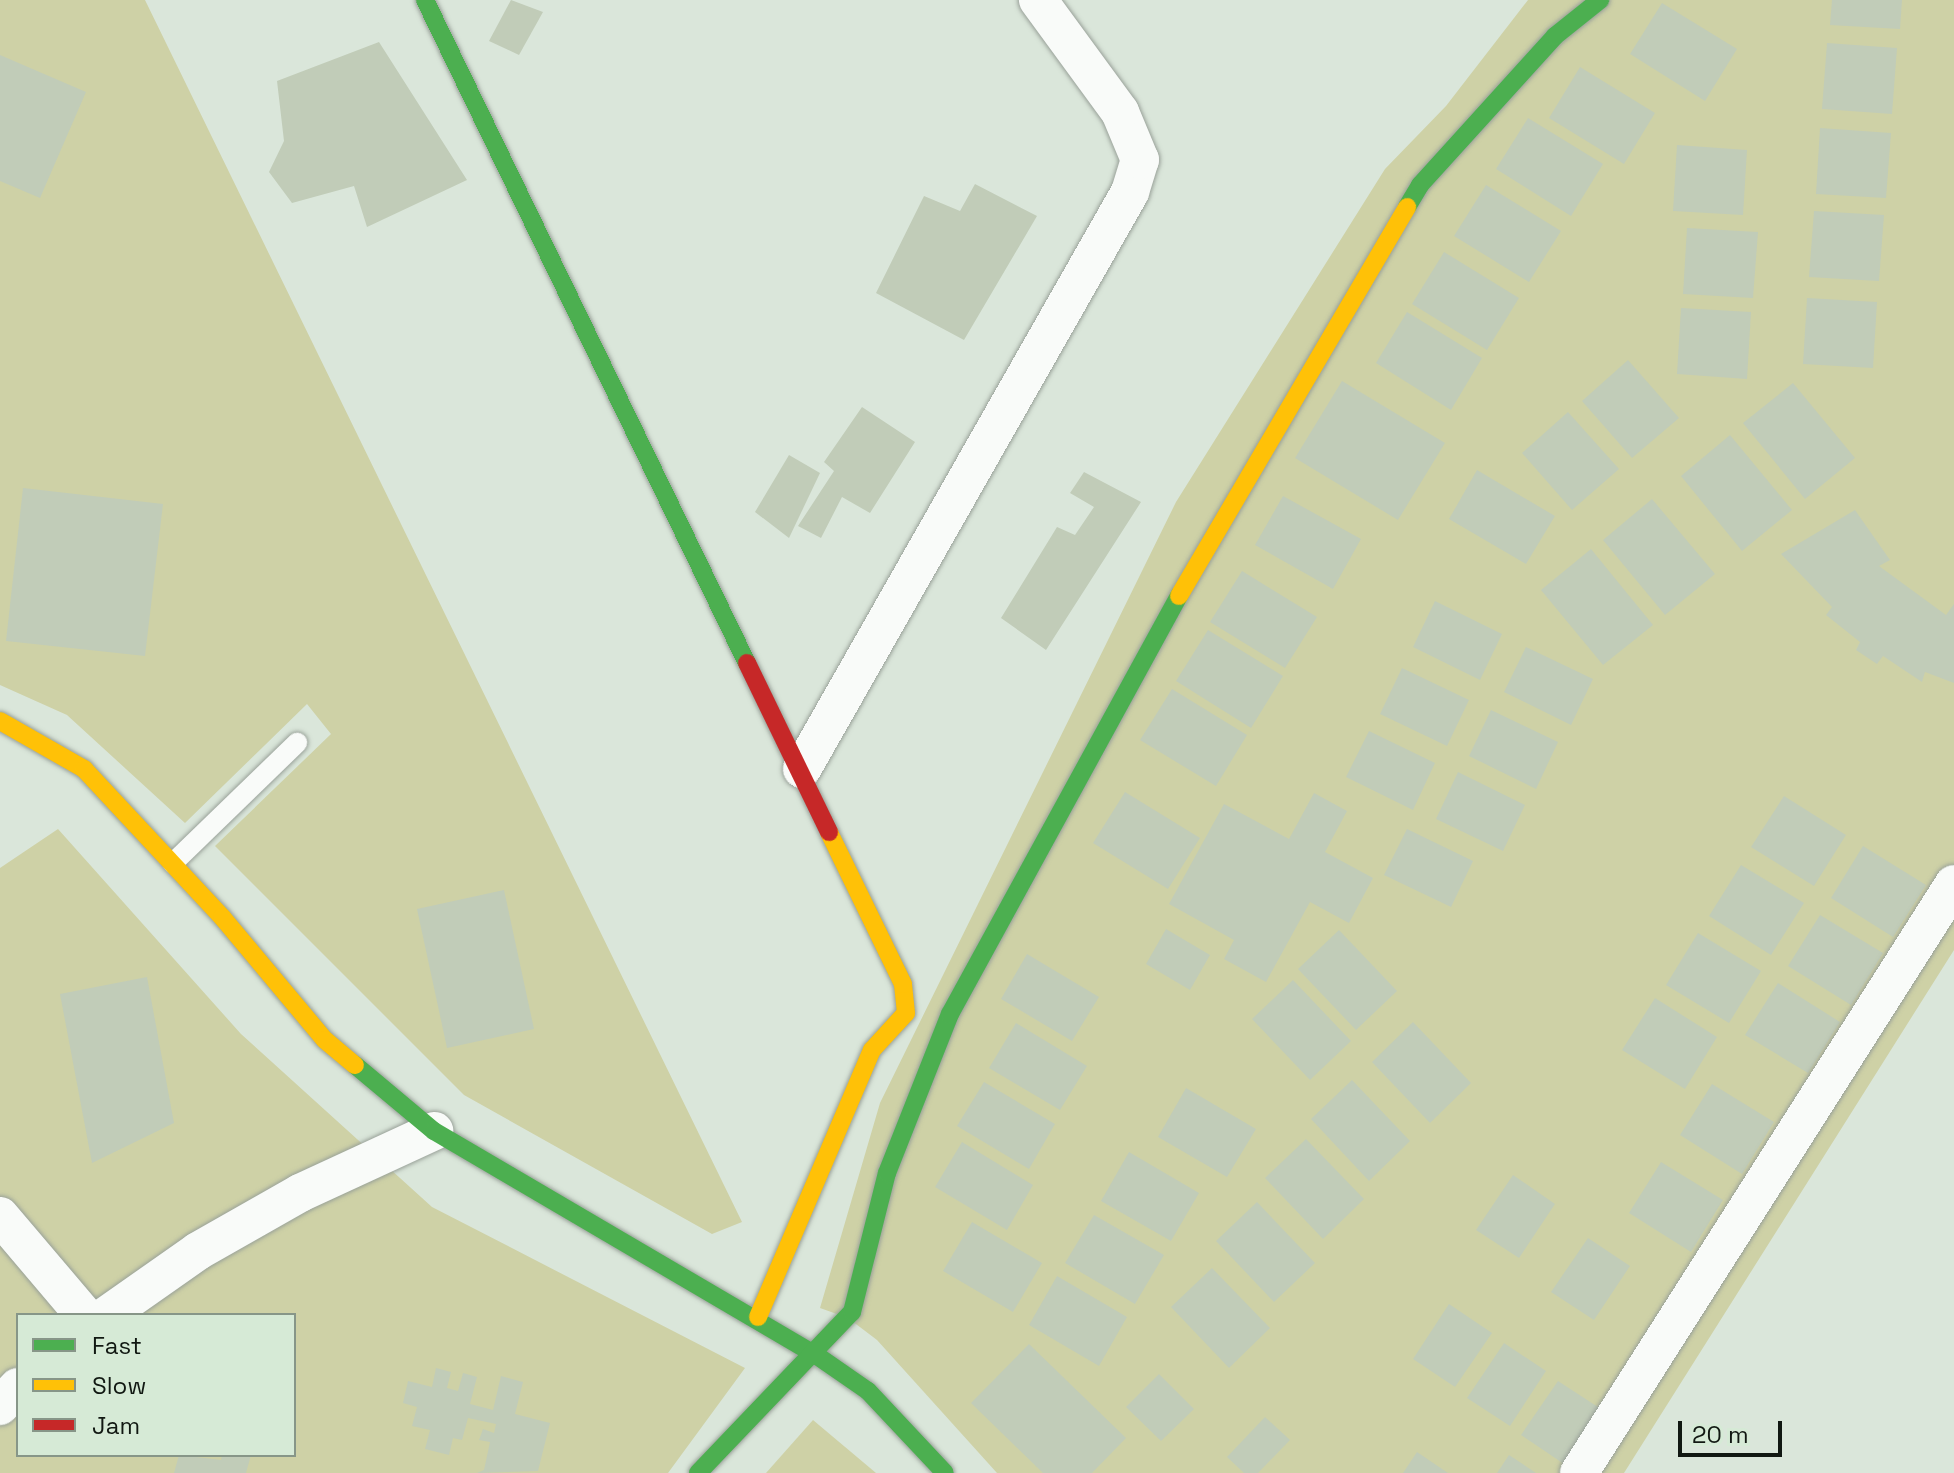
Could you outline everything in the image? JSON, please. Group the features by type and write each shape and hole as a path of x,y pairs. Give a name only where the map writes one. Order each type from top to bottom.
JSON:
{"street":[{"path":"425,0 802,769 903,984 906,1013 872,1050 758,1317"},
{"path":"802,769 1130,192 1140,160 1120,112 1038,0"},
{"path":"698,1473 777,1387 816,1355 852,1312 887,1173 950,1014 1207,544 1420,185 1555,36 1600,0"},
{"path":"0,721 84,769 173,863 325,1040 434,1131 758,1317 816,1355 868,1391 945,1473"},
{"path":"1579,1473 1954,884"},
{"path":"110,1313 198,1251 300,1193 434,1131"},
{"path":"0,1216 82,1313"},
{"path":"0,1406 16,1389"}],"lane":[{"path":"173,863 297,743"}],"green space":[{"path":"0,0 145,0 742,1222 712,1234 464,1095 215,846 331,734 307,704 185,823 67,715 0,685"},
{"path":"1528,0 1954,0 1954,950 1624,1473 997,1473 877,1340 848,1318 820,1308 880,1103 1176,502 1385,169 1446,106"},
{"path":"58,829 241,1034 432,1207 745,1368 668,1473 0,1473 0,868"},
{"path":"813,1420 876,1473 766,1473"}],"building":[{"path":"511,0 543,12 519,55 489,41"},
{"path":"1832,0 1902,0 1900,29 1830,25"},
{"path":"1662,3 1737,49 1705,101 1630,54"},
{"path":"379,42 467,180 367,227 354,186 292,203 269,172 284,141 277,81"},
{"path":"1827,43 1897,48 1892,114 1822,109"},
{"path":"0,55 86,92 40,198 0,181"},
{"path":"1580,67 1655,113 1624,164 1549,118"},
{"path":"1528,118 1603,164 1571,216 1496,169"},
{"path":"1820,128 1891,133 1886,198 1816,194"},
{"path":"1677,145 1747,150 1743,215 1673,211"},
{"path":"975,184 1037,216 964,340 876,293 924,196 960,211"},
{"path":"1486,185 1561,231 1529,282 1454,236"},
{"path":"1814,211 1884,215 1879,281 1809,277"},
{"path":"1687,228 1758,232 1753,298 1683,294"},
{"path":"1444,252 1519,298 1487,350 1412,304"},
{"path":"1807,298 1877,302 1873,368 1803,364"},
{"path":"1681,308 1751,312 1747,379 1677,374"},
{"path":"1407,312 1482,358 1451,410 1376,363"},
{"path":"1628,360 1679,418 1632,458 1582,401"},
{"path":"1342,381 1445,443 1398,520 1295,458"},
{"path":"1793,383 1855,458 1805,499 1743,423"},
{"path":"862,407 915,442 870,513 842,497 821,538 798,526 834,471 824,462"},
{"path":"1568,412 1619,469 1572,510 1522,453"},
{"path":"1730,435 1792,510 1742,551 1681,476"},
{"path":"789,455 820,473 789,538 755,512"},
{"path":"1477,470 1555,516 1526,564 1449,519"},
{"path":"1084,472 1141,502 1046,650 1001,618 1057,527 1075,535 1094,507 1070,493"},
{"path":"23,488 163,504 145,656 6,641"},
{"path":"1283,496 1361,539 1333,589 1255,545"},
{"path":"1652,499 1715,574 1665,615 1603,540"},
{"path":"1855,510 1890,560 1879,566 1946,615 1954,604 1954,683 1925,672 1922,682 1883,656 1877,664 1856,650 1860,642 1826,615 1832,607 1781,554"},
{"path":"1591,549 1653,625 1603,665 1541,590"},
{"path":"1242,571 1317,617 1285,668 1210,622"},
{"path":"1435,601 1502,634 1480,680 1413,647"},
{"path":"1208,630 1283,676 1251,728 1176,681"},
{"path":"1526,647 1593,679 1571,725 1504,692"},
{"path":"1402,668 1469,700 1447,746 1380,714"},
{"path":"1172,689 1247,735 1216,786 1140,740"},
{"path":"1491,710 1558,742 1536,789 1469,756"},
{"path":"1369,731 1435,763 1413,810 1346,777"},
{"path":"1458,772 1525,805 1503,851 1436,819"},
{"path":"1125,792 1200,838 1168,889 1093,843"},
{"path":"1314,793 1347,811 1325,852 1373,878 1349,923 1310,902 1266,982 1224,959 1234,940 1169,904 1224,804 1289,839"},
{"path":"1784,796 1846,835 1814,886 1751,847"},
{"path":"1407,829 1473,861 1451,907 1384,875"},
{"path":"1863,846 1926,885 1893,937 1831,898"},
{"path":"1741,865 1804,903 1771,955 1709,916"},
{"path":"504,890 534,1029 447,1048 417,909"},
{"path":"1820,915 1883,953 1851,1005 1788,966"},
{"path":"1166,929 1210,955 1190,990 1146,964"},
{"path":"1339,930 1397,991 1356,1030 1298,969"},
{"path":"1698,933 1761,971 1729,1023 1666,985"},
{"path":"1027,954 1099,997 1072,1041 1001,999"},
{"path":"147,977 174,1123 92,1163 60,994"},
{"path":"1293,980 1351,1041 1310,1080 1252,1019"},
{"path":"1778,983 1840,1022 1808,1073 1745,1035"},
{"path":"1655,998 1717,1037 1685,1089 1622,1050"},
{"path":"1413,1022 1471,1083 1430,1123 1372,1062"},
{"path":"1016,1023 1087,1066 1060,1110 989,1068"},
{"path":"1352,1080 1410,1141 1369,1181 1311,1119"},
{"path":"984,1082 1055,1124 1029,1169 957,1126"},
{"path":"1712,1084 1774,1122 1742,1174 1680,1135"},
{"path":"1186,1088 1256,1129 1227,1177 1158,1137"},
{"path":"1306,1139 1364,1199 1323,1239 1265,1178"},
{"path":"962,1142 1033,1185 1007,1230 935,1187"},
{"path":"1129,1152 1199,1193 1171,1241 1101,1201"},
{"path":"1661,1162 1723,1200 1691,1252 1629,1213"},
{"path":"1513,1175 1555,1204 1519,1258 1476,1230"},
{"path":"1257,1202 1315,1263 1274,1302 1216,1241"},
{"path":"1094,1215 1164,1255 1135,1304 1065,1263"},
{"path":"972,1222 1042,1263 1013,1312 943,1271"},
{"path":"1588,1238 1630,1266 1594,1320 1551,1292"},
{"path":"1212,1268 1270,1328 1229,1368 1171,1307"},
{"path":"1057,1276 1127,1317 1099,1366 1029,1325"},
{"path":"1449,1304 1492,1333 1455,1387 1413,1359"},
{"path":"1504,1343 1546,1371 1510,1426 1467,1398"},
{"path":"1029,1344 1126,1438 1092,1473 1043,1473 971,1403"},
{"path":"436,1368 451,1372 447,1388 458,1391 463,1373 477,1377 470,1404 493,1410 501,1376 523,1382 515,1414 550,1423 538,1471 477,1473 484,1470 490,1442 479,1440 483,1429 494,1433 496,1424 468,1418 462,1440 453,1438 449,1455 425,1449 430,1430 412,1426 417,1407 403,1403 408,1381 432,1387"},
{"path":"1159,1374 1194,1409 1161,1441 1126,1407"},
{"path":"1558,1381 1601,1409 1564,1464 1521,1435"},
{"path":"1265,1417 1290,1440 1258,1473 1244,1473 1227,1457"},
{"path":"1417,1452 1448,1473 1403,1473"},
{"path":"1509,1455 1536,1473 1497,1473"},
{"path":"178,1457 221,1460 222,1457 250,1457 246,1473 174,1473"}],"traffic: fast":[{"path":"425,0 747,663"},
{"path":"1407,207 1420,185 1555,36 1600,0"},
{"path":"698,1473 852,1312 887,1173 950,1014 1179,596"},
{"path":"355,1065 434,1131 816,1355 868,1391 945,1473"}],"traffic: slow":[{"path":"1179,596 1407,207"},
{"path":"0,721 84,769 222,917 325,1040 355,1065"},
{"path":"758,1317 872,1050 906,1013 903,984 829,832"}],"traffic: jam":[{"path":"747,663 829,832"}]}
